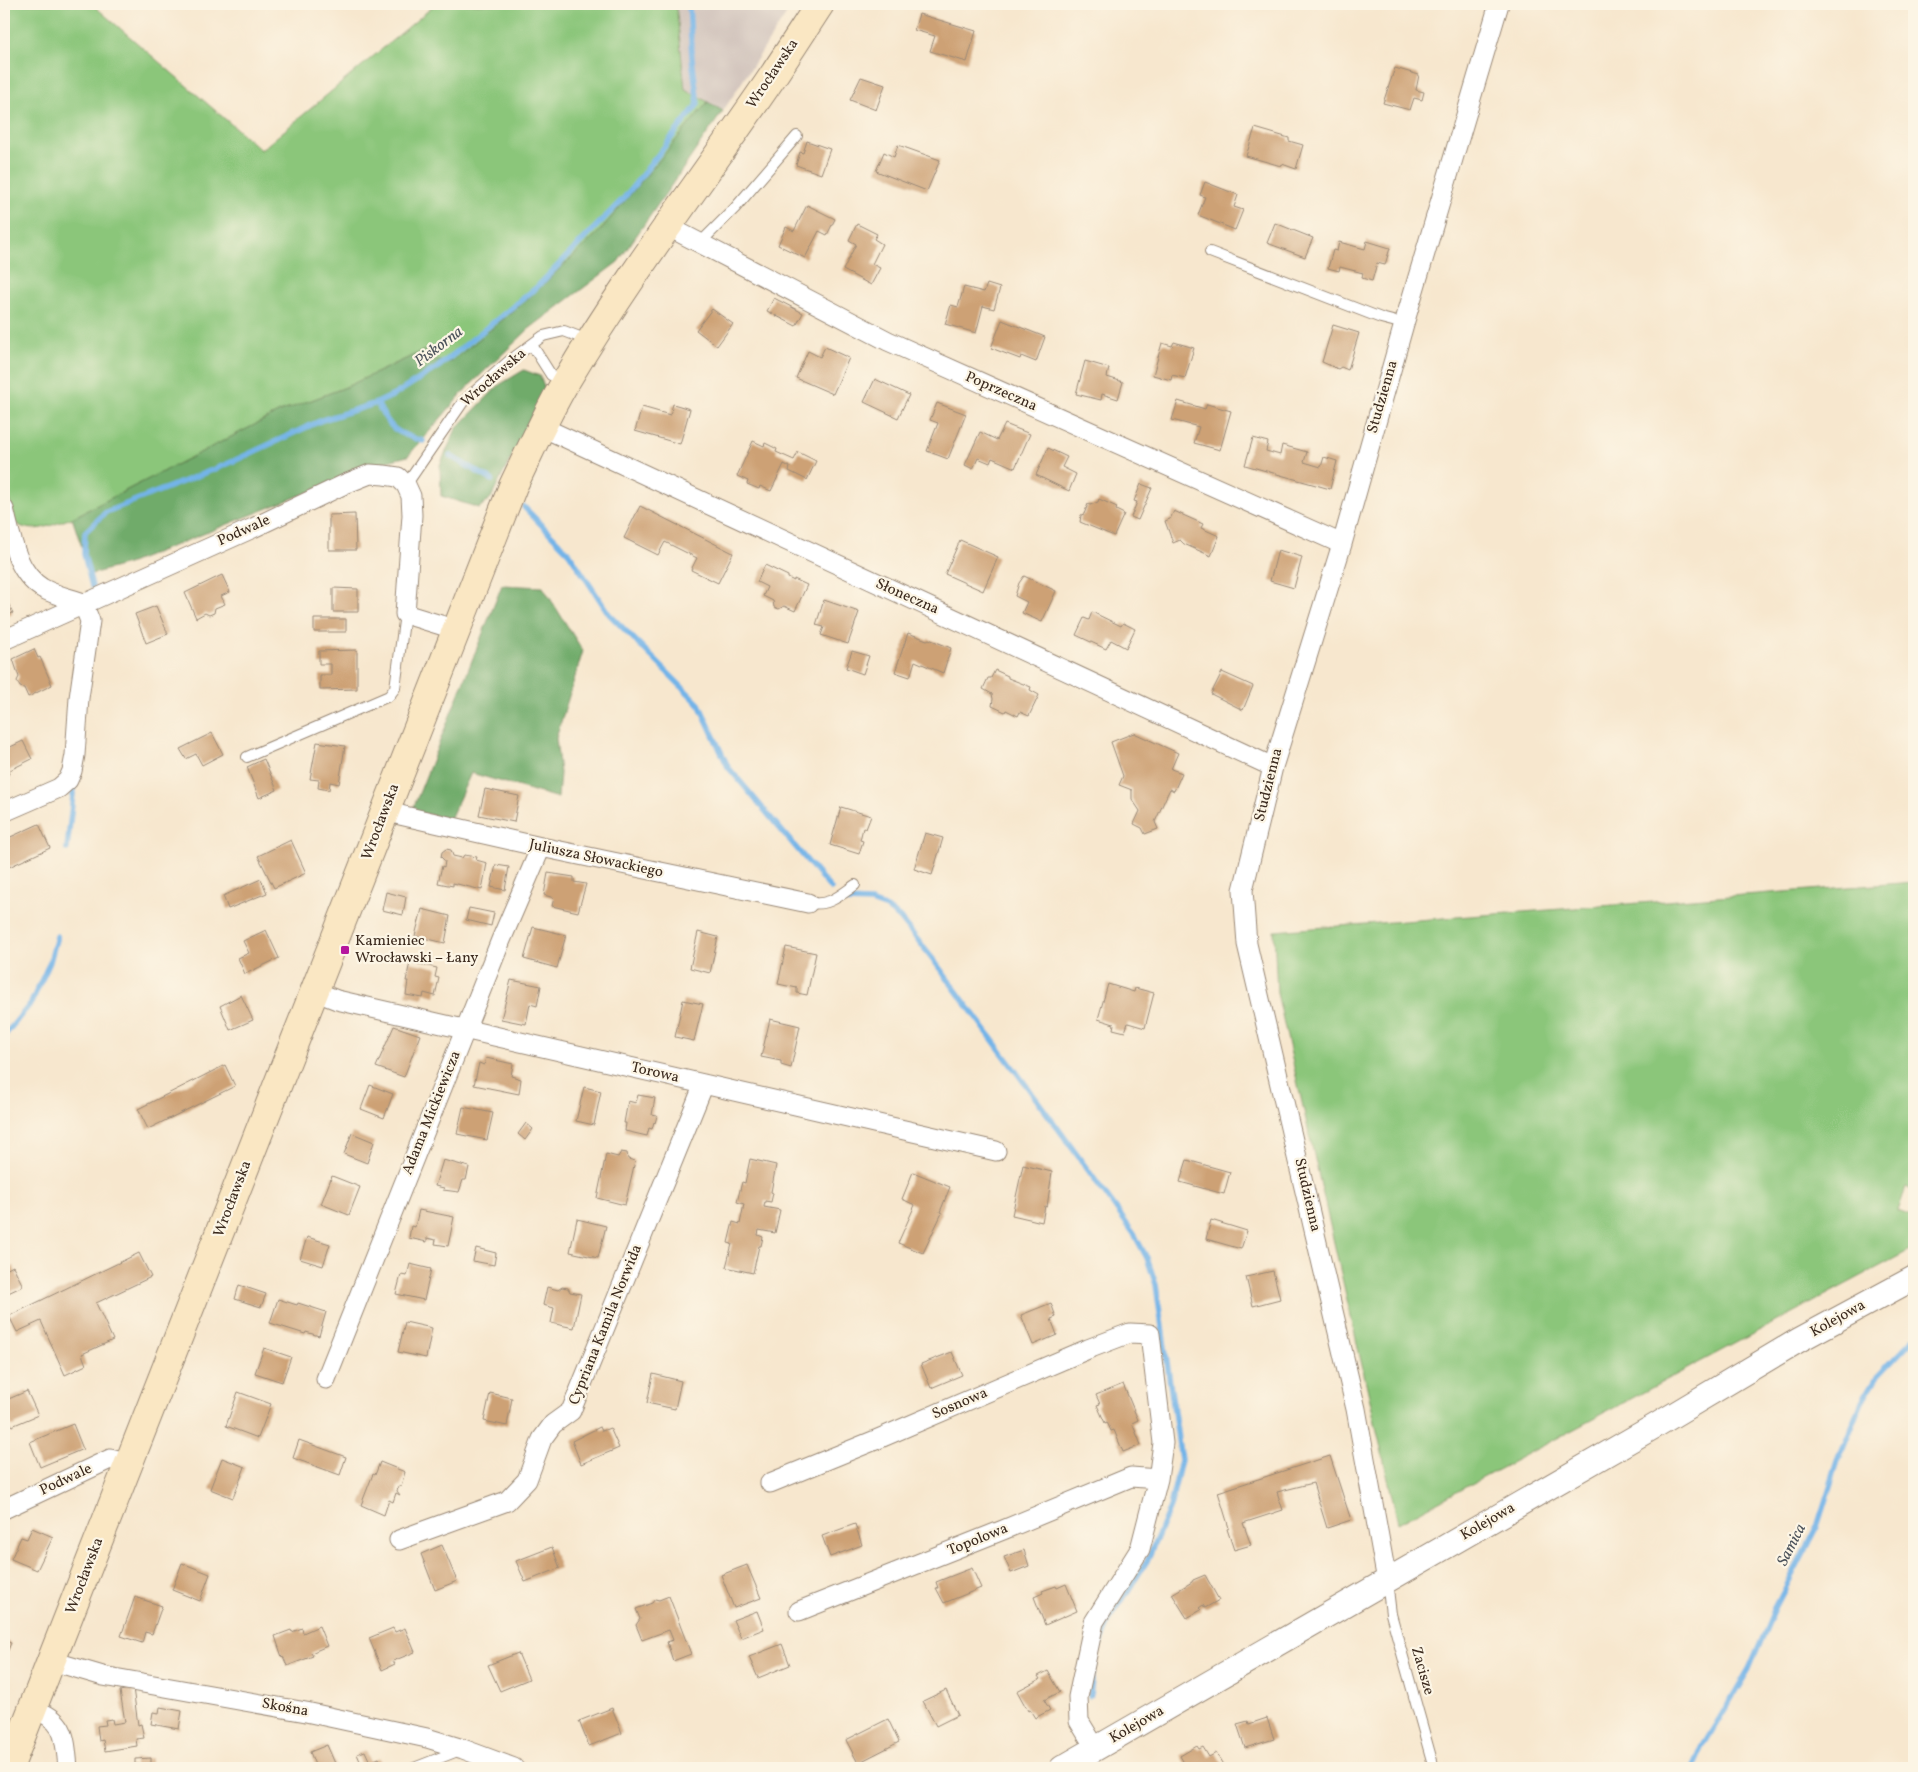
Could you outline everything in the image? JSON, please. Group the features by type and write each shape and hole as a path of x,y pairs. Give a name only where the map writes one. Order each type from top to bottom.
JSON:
{"main road":[{"name":"Wrocławska","path":"10,1768 513,486 542,426 591,342 667,226 762,92 820,4"}],"street":[{"name":"Studzienna","path":"1387,1581 1356,1410 1247,944 1244,890 1273,767 1342,544 1498,4"},
{"name":"Poprzeczna","path":"667,226 888,342 1342,544"},
{"name":"Słoneczna","path":"542,426 1273,767"},
{"name":"Podwale","path":"4,640 370,474 398,478 406,485"},
{"path":"406,485 411,496 412,515 405,614 456,630"},
{"path":"4,509 12,543 18,559 29,577 40,586 82,603 90,621 79,698 75,755 68,780 59,788 4,812"},
{"name":"Juliusza Słowackiego","path":"387,809 400,816 541,848 808,903"},
{"name":"Adama Mickiewicza","path":"326,1379 501,940 541,848"},
{"name":"Torowa","path":"314,991 337,1000 996,1151"},
{"name":"Cypriana Kamila Norwida","path":"399,1540 507,1501 527,1480 542,1439 553,1424 571,1411 704,1084"},
{"name":"Kolejowa","path":"1062,1768 1800,1340 1914,1278"},
{"name":"Sosnowa","path":"770,1483 1130,1333 1150,1334 1163,1443 1158,1479"},
{"name":"Podwale","path":"4,1509 110,1459 130,1464"},
{"name":"Topolowa","path":"799,1611 1131,1477 1158,1479"},
{"path":"1096,1749 1080,1721 1078,1697 1094,1622 1140,1550 1158,1479"},
{"name":"Skośna","path":"52,1660 103,1676 306,1712 427,1738 514,1768"},
{"path":"32,1709 46,1713 58,1723 64,1735 68,1768"}],"lane":[{"path":"699,244 734,208 797,136"},
{"path":"1210,252 1381,318 1404,324"},
{"name":"Wrocławska","path":"406,485 463,402 509,362 543,336 564,331 591,342"},
{"path":"532,345 551,375 566,382"},
{"path":"248,758 389,696 395,688 405,614"},
{"path":"808,903 819,904 833,900 855,885"},
{"name":"Zacisze","path":"1387,1581 1391,1614 1434,1768"},
{"path":"414,1768 463,1749"}],"shaded area":[{"path":"676,4 793,4 723,111 685,90"}],"green space":[{"path":"4,4 92,4 261,150 436,4 676,4 685,89 708,102 598,233 522,304 451,362 434,361 427,349 346,387 280,412 72,518 44,528 29,529 15,523 4,479"},
{"path":"708,102 723,111 618,262 529,329 467,388 408,456 384,462 128,564 91,574 72,518 280,412 346,387 427,349 434,361 451,362 522,304 598,233"},
{"path":"524,370 540,376 545,390 491,498 479,508 441,496 440,465 456,429 499,385"},
{"path":"502,585 543,587 583,651 556,738 560,773 558,798 471,773 450,819 412,811"},
{"path":"1914,882 1914,1189 1906,1187 1898,1211 1914,1217 1914,1248 1398,1523 1277,993 1274,931"}],"building":[{"path":"919,14 976,31 967,62 930,51 935,36 914,30"},
{"path":"1395,68 1419,75 1416,90 1424,92 1422,100 1414,98 1410,110 1383,103"},
{"path":"861,77 885,85 876,110 850,100"},
{"path":"1255,128 1289,138 1289,141 1303,145 1296,169 1246,156"},
{"path":"807,141 830,149 821,174 796,165 800,152 803,153"},
{"path":"898,145 940,160 927,191 876,171 884,152 894,157"},
{"path":"1205,182 1238,195 1234,207 1243,210 1235,230 1198,215 1205,197 1200,195"},
{"path":"807,205 835,219 827,235 819,231 805,258 778,245 786,227 794,231"},
{"path":"1275,223 1313,238 1305,257 1267,243"},
{"path":"857,224 877,234 874,239 882,244 872,264 880,268 871,285 843,270 856,244 849,240"},
{"path":"1367,241 1390,248 1385,265 1377,263 1372,281 1362,278 1363,273 1340,267 1339,271 1328,268 1333,250 1337,251 1339,242 1365,249"},
{"path":"987,284 1000,288 994,309 983,306 976,333 945,324 951,305 958,307 964,287 984,292"},
{"path":"774,298 803,313 796,326 767,311"},
{"path":"712,309 733,324 717,346 696,330"},
{"path":"1002,320 1045,337 1036,362 1021,356 1020,359 991,348"},
{"path":"1333,325 1359,333 1348,370 1341,367 1338,369 1322,362"},
{"path":"1174,342 1194,348 1185,378 1172,375 1171,380 1153,375 1162,343 1172,346"},
{"path":"825,347 849,358 833,394 796,378 808,351 820,357"},
{"path":"1085,361 1109,368 1107,377 1123,382 1118,399 1102,394 1101,400 1076,394"},
{"path":"875,379 909,395 898,418 864,402"},
{"path":"1178,401 1205,409 1207,404 1231,411 1220,450 1194,443 1199,427 1172,420"},
{"path":"937,403 966,414 948,459 927,451 938,423 930,420"},
{"path":"673,404 690,409 680,444 635,431 642,407 670,415"},
{"path":"1005,424 1030,434 1015,468 992,458 990,463 978,458 973,469 965,465 980,432 997,440"},
{"path":"1253,438 1268,442 1266,451 1280,455 1282,445 1307,452 1304,462 1321,467 1324,457 1337,461 1330,489 1245,465"},
{"path":"753,441 764,446 765,443 777,449 776,452 794,460 798,452 816,461 807,480 789,471 790,467 784,464 771,491 760,486 759,489 747,484 748,481 737,476"},
{"path":"1048,448 1067,457 1062,467 1076,474 1069,491 1036,475"},
{"path":"1141,484 1152,488 1138,520 1131,517 1137,502 1134,501"},
{"path":"1099,499 1117,507 1116,510 1124,514 1114,536 1080,522 1081,515 1084,514 1088,504 1098,502"},
{"path":"640,506 733,553 718,583 691,570 697,558 665,542 658,555 624,538"},
{"path":"1174,511 1203,524 1201,528 1219,536 1211,556 1184,544 1180,540 1173,543 1165,521 1170,519"},
{"path":"355,514 356,550 329,550 329,515"},
{"path":"960,540 998,557 983,591 945,574"},
{"path":"1278,550 1302,557 1294,588 1270,581"},
{"path":"765,565 794,581 794,579 807,585 795,611 784,606 779,609 774,607 773,601 763,596 767,587 757,582"},
{"path":"222,575 230,592 221,596 225,604 215,608 214,613 209,615 205,613 196,618 185,593"},
{"path":"1024,576 1056,591 1042,622 1022,613 1027,602 1015,596 1019,583"},
{"path":"333,588 358,589 358,612 333,612"},
{"path":"4,595 13,613 4,617"},
{"path":"824,600 859,612 848,644 821,635 824,627 816,625"},
{"path":"156,606 168,634 146,643 135,614"},
{"path":"1092,612 1121,626 1123,623 1135,629 1126,648 1111,640 1106,649 1076,635 1084,618 1089,620"},
{"path":"314,619 346,619 346,632 314,632"},
{"path":"908,633 951,648 943,673 915,661 910,677 895,672"},
{"path":"34,649 38,658 40,657 52,685 28,697 24,688 20,687 17,681 19,677 13,659"},
{"path":"357,650 357,689 320,690 320,675 331,675 331,664 319,664 319,651"},
{"path":"852,651 869,656 863,674 846,668"},
{"path":"995,670 1008,676 1008,678 1031,687 1030,690 1039,695 1029,716 1020,712 1018,716 992,706 992,694 983,689 988,678 991,678"},
{"path":"1222,672 1253,686 1243,710 1211,694"},
{"path":"212,733 223,754 202,765 196,754 186,759 180,749"},
{"path":"1134,733 1178,753 1171,769 1182,773 1174,791 1170,789 1155,822 1158,829 1145,834 1142,828 1134,824 1140,811 1132,799 1132,790 1119,785 1123,776 1111,742"},
{"path":"23,741 32,759 8,771 9,774 4,777 4,750"},
{"path":"317,742 345,746 339,784 330,782 329,790 318,788 319,780 310,779"},
{"path":"264,759 277,790 259,798 247,767"},
{"path":"485,789 519,796 514,822 479,815"},
{"path":"841,807 871,816 866,829 863,828 860,840 863,841 859,854 830,845"},
{"path":"39,824 50,848 9,867 4,856 4,840"},
{"path":"925,833 943,838 932,875 914,869"},
{"path":"291,840 306,873 274,888 258,856"},
{"path":"446,849 451,850 453,856 462,858 464,855 477,857 476,860 487,863 482,890 453,883 453,886 438,883 445,861 441,857 442,852"},
{"path":"496,865 509,867 505,890 491,887"},
{"path":"548,873 574,877 574,882 586,884 578,912 552,906 554,898 544,895"},
{"path":"261,879 267,893 228,909 223,896"},
{"path":"386,892 406,897 403,915 382,910"},
{"path":"469,908 494,913 491,926 466,920"},
{"path":"422,909 450,916 445,943 415,936"},
{"path":"533,927 566,935 557,968 524,959"},
{"path":"266,930 279,958 245,974 238,958 249,953 243,941"},
{"path":"698,932 718,937 710,973 690,968"},
{"path":"786,947 816,953 807,995 797,993 797,988 778,984"},
{"path":"410,962 437,968 435,977 439,978 435,996 424,993 423,998 406,995 408,981 406,981"},
{"path":"511,980 541,986 537,1006 530,1004 526,1024 501,1019"},
{"path":"1108,984 1134,992 1135,988 1154,993 1145,1028 1128,1023 1125,1032 1113,1029 1114,1024 1098,1019"},
{"path":"241,995 253,1020 230,1030 220,1006"},
{"path":"683,1000 703,1004 694,1041 675,1037"},
{"path":"770,1019 800,1026 791,1068 781,1065 781,1061 761,1057"},
{"path":"394,1026 420,1035 404,1077 376,1067"},
{"path":"486,1058 513,1064 511,1076 521,1079 519,1094 474,1085 479,1063 484,1065"},
{"path":"225,1065 235,1086 148,1129 138,1109"},
{"path":"370,1085 393,1094 384,1118 361,1109"},
{"path":"584,1087 601,1091 594,1125 576,1121"},
{"path":"638,1095 655,1098 652,1115 657,1116 652,1129 649,1128 647,1136 625,1131 626,1123 624,1123 628,1101 636,1103"},
{"path":"463,1107 493,1113 487,1140 457,1134"},
{"path":"526,1123 533,1129 525,1140 518,1134"},
{"path":"352,1133 374,1142 367,1163 344,1154"},
{"path":"621,1152 627,1153 628,1159 635,1161 625,1205 597,1198 606,1154 618,1157"},
{"path":"750,1159 776,1165 771,1202 765,1201 764,1207 780,1210 775,1233 759,1230 758,1235 763,1237 753,1273 726,1267 732,1244 728,1243 733,1222 740,1224 744,1204 737,1202 742,1182 745,1183"},
{"path":"443,1160 469,1167 466,1180 463,1180 459,1192 443,1190 444,1188 435,1186"},
{"path":"1187,1160 1230,1172 1224,1194 1180,1182"},
{"path":"1023,1165 1052,1172 1047,1207 1045,1206 1042,1222 1012,1215"},
{"path":"913,1172 950,1187 940,1212 942,1213 923,1253 898,1243 915,1205 902,1199"},
{"path":"332,1176 360,1187 349,1215 321,1204"},
{"path":"419,1210 454,1217 448,1246 435,1244 436,1240 427,1238 427,1242 409,1238 411,1226 415,1227"},
{"path":"577,1219 606,1226 598,1258 570,1252"},
{"path":"1211,1220 1247,1231 1241,1249 1206,1239"},
{"path":"307,1237 330,1244 323,1266 300,1259"},
{"path":"476,1248 496,1253 494,1265 473,1261"},
{"path":"139,1253 151,1277 96,1303 113,1340 82,1354 86,1365 65,1375 41,1321 17,1332 9,1316"},
{"path":"410,1264 431,1269 424,1300 396,1294 401,1275 407,1276"},
{"path":"13,1266 23,1286 4,1295 4,1271"},
{"path":"1273,1271 1280,1299 1253,1306 1246,1277"},
{"path":"239,1285 266,1294 261,1307 235,1299"},
{"path":"547,1287 558,1290 562,1287 568,1288 570,1292 581,1294 574,1328 551,1323 554,1308 543,1305"},
{"path":"278,1299 326,1312 319,1336 306,1332 305,1334 270,1323"},
{"path":"1051,1303 1056,1317 1051,1319 1057,1335 1033,1345 1021,1315"},
{"path":"405,1322 432,1328 426,1358 398,1352"},
{"path":"264,1348 291,1357 282,1382 255,1373"},
{"path":"952,1352 962,1375 931,1388 921,1364"},
{"path":"653,1374 681,1381 675,1409 647,1403"},
{"path":"1123,1384 1138,1420 1132,1423 1141,1445 1123,1452 1114,1430 1111,1431 1107,1422 1105,1423 1097,1405 1100,1404 1096,1395"},
{"path":"27,1391 38,1415 12,1426 4,1408 4,1401"},
{"path":"238,1392 271,1404 258,1438 226,1426"},
{"path":"490,1393 512,1398 507,1426 484,1421"},
{"path":"73,1424 83,1449 40,1467 30,1442"},
{"path":"600,1427 602,1431 610,1428 619,1448 581,1464 572,1441"},
{"path":"299,1440 346,1457 340,1475 293,1458"},
{"path":"1330,1456 1351,1520 1327,1528 1313,1483 1277,1492 1283,1510 1243,1523 1251,1545 1234,1550 1218,1492"},
{"path":"222,1458 245,1467 233,1498 210,1489"},
{"path":"380,1462 405,1472 401,1486 398,1486 397,1491 400,1495 396,1493 393,1502 389,1500 384,1515 361,1505 373,1474 375,1475"},
{"path":"855,1524 862,1545 830,1557 822,1536"},
{"path":"32,1528 53,1537 37,1570 11,1559 21,1537 27,1539"},
{"path":"442,1545 457,1581 435,1590 421,1554"},
{"path":"552,1547 560,1568 525,1582 516,1561"},
{"path":"1024,1550 1029,1566 1011,1573 1004,1557"},
{"path":"182,1563 210,1574 200,1601 172,1590"},
{"path":"747,1565 761,1598 734,1608 721,1575"},
{"path":"972,1568 981,1588 944,1603 936,1588 938,1588 936,1582"},
{"path":"1205,1575 1219,1600 1205,1608 1203,1605 1199,1608 1201,1610 1187,1618 1172,1594 1193,1580"},
{"path":"1066,1584 1077,1611 1045,1625 1034,1597 1043,1593 1042,1591"},
{"path":"669,1596 691,1654 673,1661 667,1642 673,1640 669,1630 642,1640 636,1625 640,1619 636,1609 652,1603 655,1599 659,1600"},
{"path":"135,1597 162,1606 152,1634 145,1632 142,1643 121,1636"},
{"path":"757,1611 764,1629 741,1638 733,1620"},
{"path":"319,1626 327,1646 311,1653 313,1656 287,1666 275,1636 302,1628 303,1633"},
{"path":"393,1628 395,1632 405,1628 415,1652 393,1661 395,1664 382,1670 369,1638"},
{"path":"4,1640 11,1643 4,1660"},
{"path":"782,1644 790,1665 758,1678 749,1657"},
{"path":"518,1653 529,1679 500,1691 488,1665"},
{"path":"1048,1671 1060,1692 1044,1700 1050,1710 1035,1718 1030,1710 1028,1711 1017,1691 1040,1679 1038,1676"},
{"path":"133,1688 138,1725 141,1724 144,1738 136,1739 137,1746 105,1751 103,1740 99,1741 97,1726 106,1725 105,1720 112,1719 113,1724 125,1722 120,1691"},
{"path":"946,1690 958,1715 936,1726 923,1701"},
{"path":"160,1707 182,1711 179,1729 151,1724 153,1712 159,1713"},
{"path":"612,1708 622,1733 589,1746 579,1721"},
{"path":"1267,1718 1274,1739 1245,1748 1237,1724 1248,1721 1249,1724"},
{"path":"888,1719 899,1742 858,1763 846,1740"},
{"path":"327,1745 337,1768 307,1768 315,1765 310,1752"},
{"path":"1197,1746 1199,1749 1203,1747 1209,1757 1216,1753 1225,1768 1187,1768 1180,1756"},
{"path":"365,1751 370,1762 379,1758 383,1767 363,1768 357,1754"},
{"path":"151,1758 151,1764 154,1764 154,1768 130,1768 130,1766 135,1766 135,1759"}],"waterway":[{"name":"Piskorna","path":"92,586 84,554 85,532 106,512 225,465 322,420 377,403 394,395 438,367 536,288 624,198 698,104 692,58 689,4"},
{"path":"377,403 394,429 423,441"},
{"path":"450,456 492,480"},
{"path":"524,507 569,553 609,614 699,704 728,767 831,889"},
{"name":"Piskorna","path":"67,849 74,786"},
{"path":"846,901 871,902 887,908 900,918 932,958 1134,1234 1147,1258 1156,1285 1181,1460 1170,1507 1147,1561 1110,1619 1095,1657 1090,1696"},
{"name":"Piskorna","path":"4,1036 31,1003 50,962 57,936"},
{"name":"Samica","path":"1693,1768 1703,1746 1749,1669 1775,1608 1817,1527 1838,1461 1862,1402 1877,1377 1914,1338"}],"place":[{"name":"Kamieniec Wrocławski – Łany","path":"345,950"}]}
